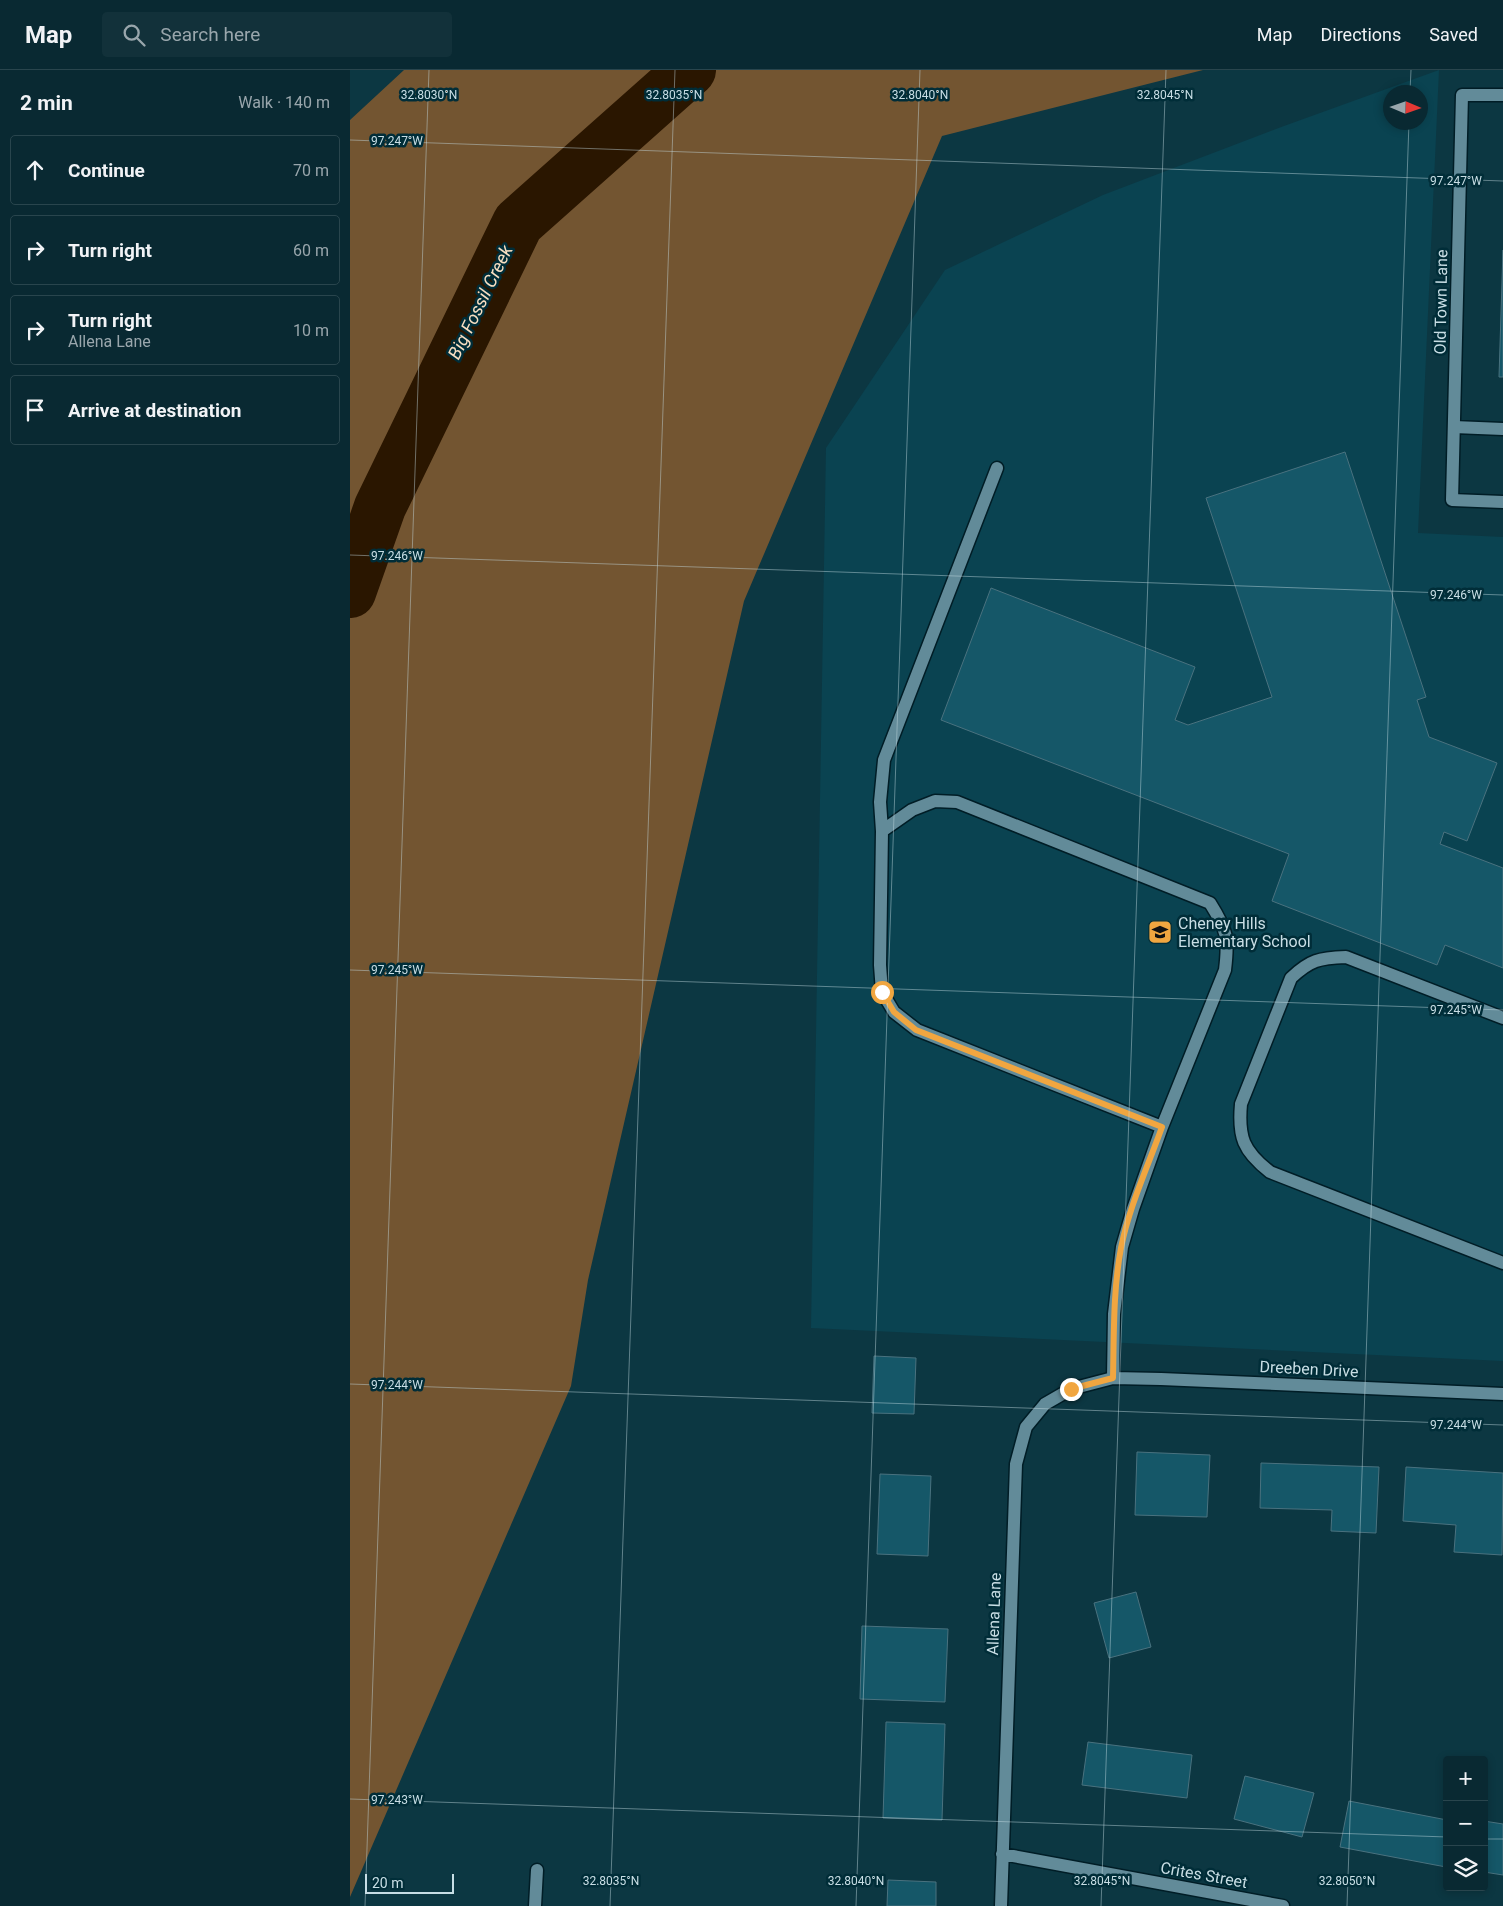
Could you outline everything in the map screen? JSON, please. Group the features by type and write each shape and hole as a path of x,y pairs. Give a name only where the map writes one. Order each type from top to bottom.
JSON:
{"street":[{"name":"Old Town Lane","path":"1503,95 1462,95 1452,500 1503,502"},
{"path":"1454,427 1503,429"},
{"path":"996,468 884,760 880,802 882,831 880,965 882,992 894,1012 916,1030 1162,1127"},
{"path":"882,831 912,810 935,801 957,802 1210,903 1224,925 1228,949 1226,970 1162,1127 1133,1209 1122,1247 1114,1314 1113,1378"},
{"path":"1503,1018 1346,957 1324,958 1305,965 1290,978 1242,1104 1239,1125 1245,1146 1257,1161 1270,1172 1503,1263"},
{"name":"Dreeben Drive","path":"1113,1378 1503,1394"},
{"name":"Allena Lane","path":"1000,1906 1016,1464 1026,1427 1045,1404 1071,1389 1113,1378"},
{"name":"Crites Street","path":"1002,1854 1283,1906"},
{"path":"535,1906 537,1870"}],"shaded area":[{"path":"404,70 1203,70 942,136 744,601 588,1280 571,1386 350,1897 350,120"},
{"name":"Cheney Hills Elementary School","path":"1439,70 1418,533 1503,537 1503,1361 811,1328 826,448 945,270 1103,195 1383,90 1383,130 1428,130 1428,85 1397,85"}],"building":[{"path":"1503,250 1503,377 1499,377"},
{"path":"1345,452 1426,697 1417,700 1429,737 1497,763 1467,841 1444,832 1440,844 1503,868 1503,968 1445,945 1437,965 1272,901 1289,854 941,720 991,588 1195,667 1175,720 1188,725 1272,697 1206,498"},
{"path":"874,1356 916,1358 914,1414 872,1413"},
{"path":"1137,1452 1210,1455 1207,1517 1135,1515"},
{"path":"1261,1463 1379,1467 1376,1533 1331,1531 1332,1510 1260,1508"},
{"path":"1406,1467 1503,1473 1502,1555 1454,1552 1456,1525 1403,1521"},
{"path":"880,1474 931,1476 928,1556 877,1554"},
{"path":"1136,1592 1151,1647 1109,1658 1094,1603"},
{"path":"862,1626 948,1629 945,1702 860,1699"},
{"path":"886,1722 945,1724 942,1820 883,1818"},
{"path":"1088,1742 1192,1755 1187,1798 1082,1785"},
{"path":"1245,1776 1314,1793 1302,1837 1234,1819"},
{"path":"1349,1801 1443,1819 1443,1866 1340,1847"},
{"path":"1488,1822 1503,1824 1503,1875 1488,1873"},
{"path":"888,1880 936,1882 936,1906 887,1906"}],"waterway":[{"name":"Big Fossil Creek","path":"350,592 380,507 518,223 690,70"}],"place":[{"name":"Cheney Hills Elementary School","path":"1160,932"}],"route":[{"path":"882,992 894,1012 916,1030 1162,1127 1133,1209 1122,1247 1114,1314 1113,1378 1071,1389"}]}
